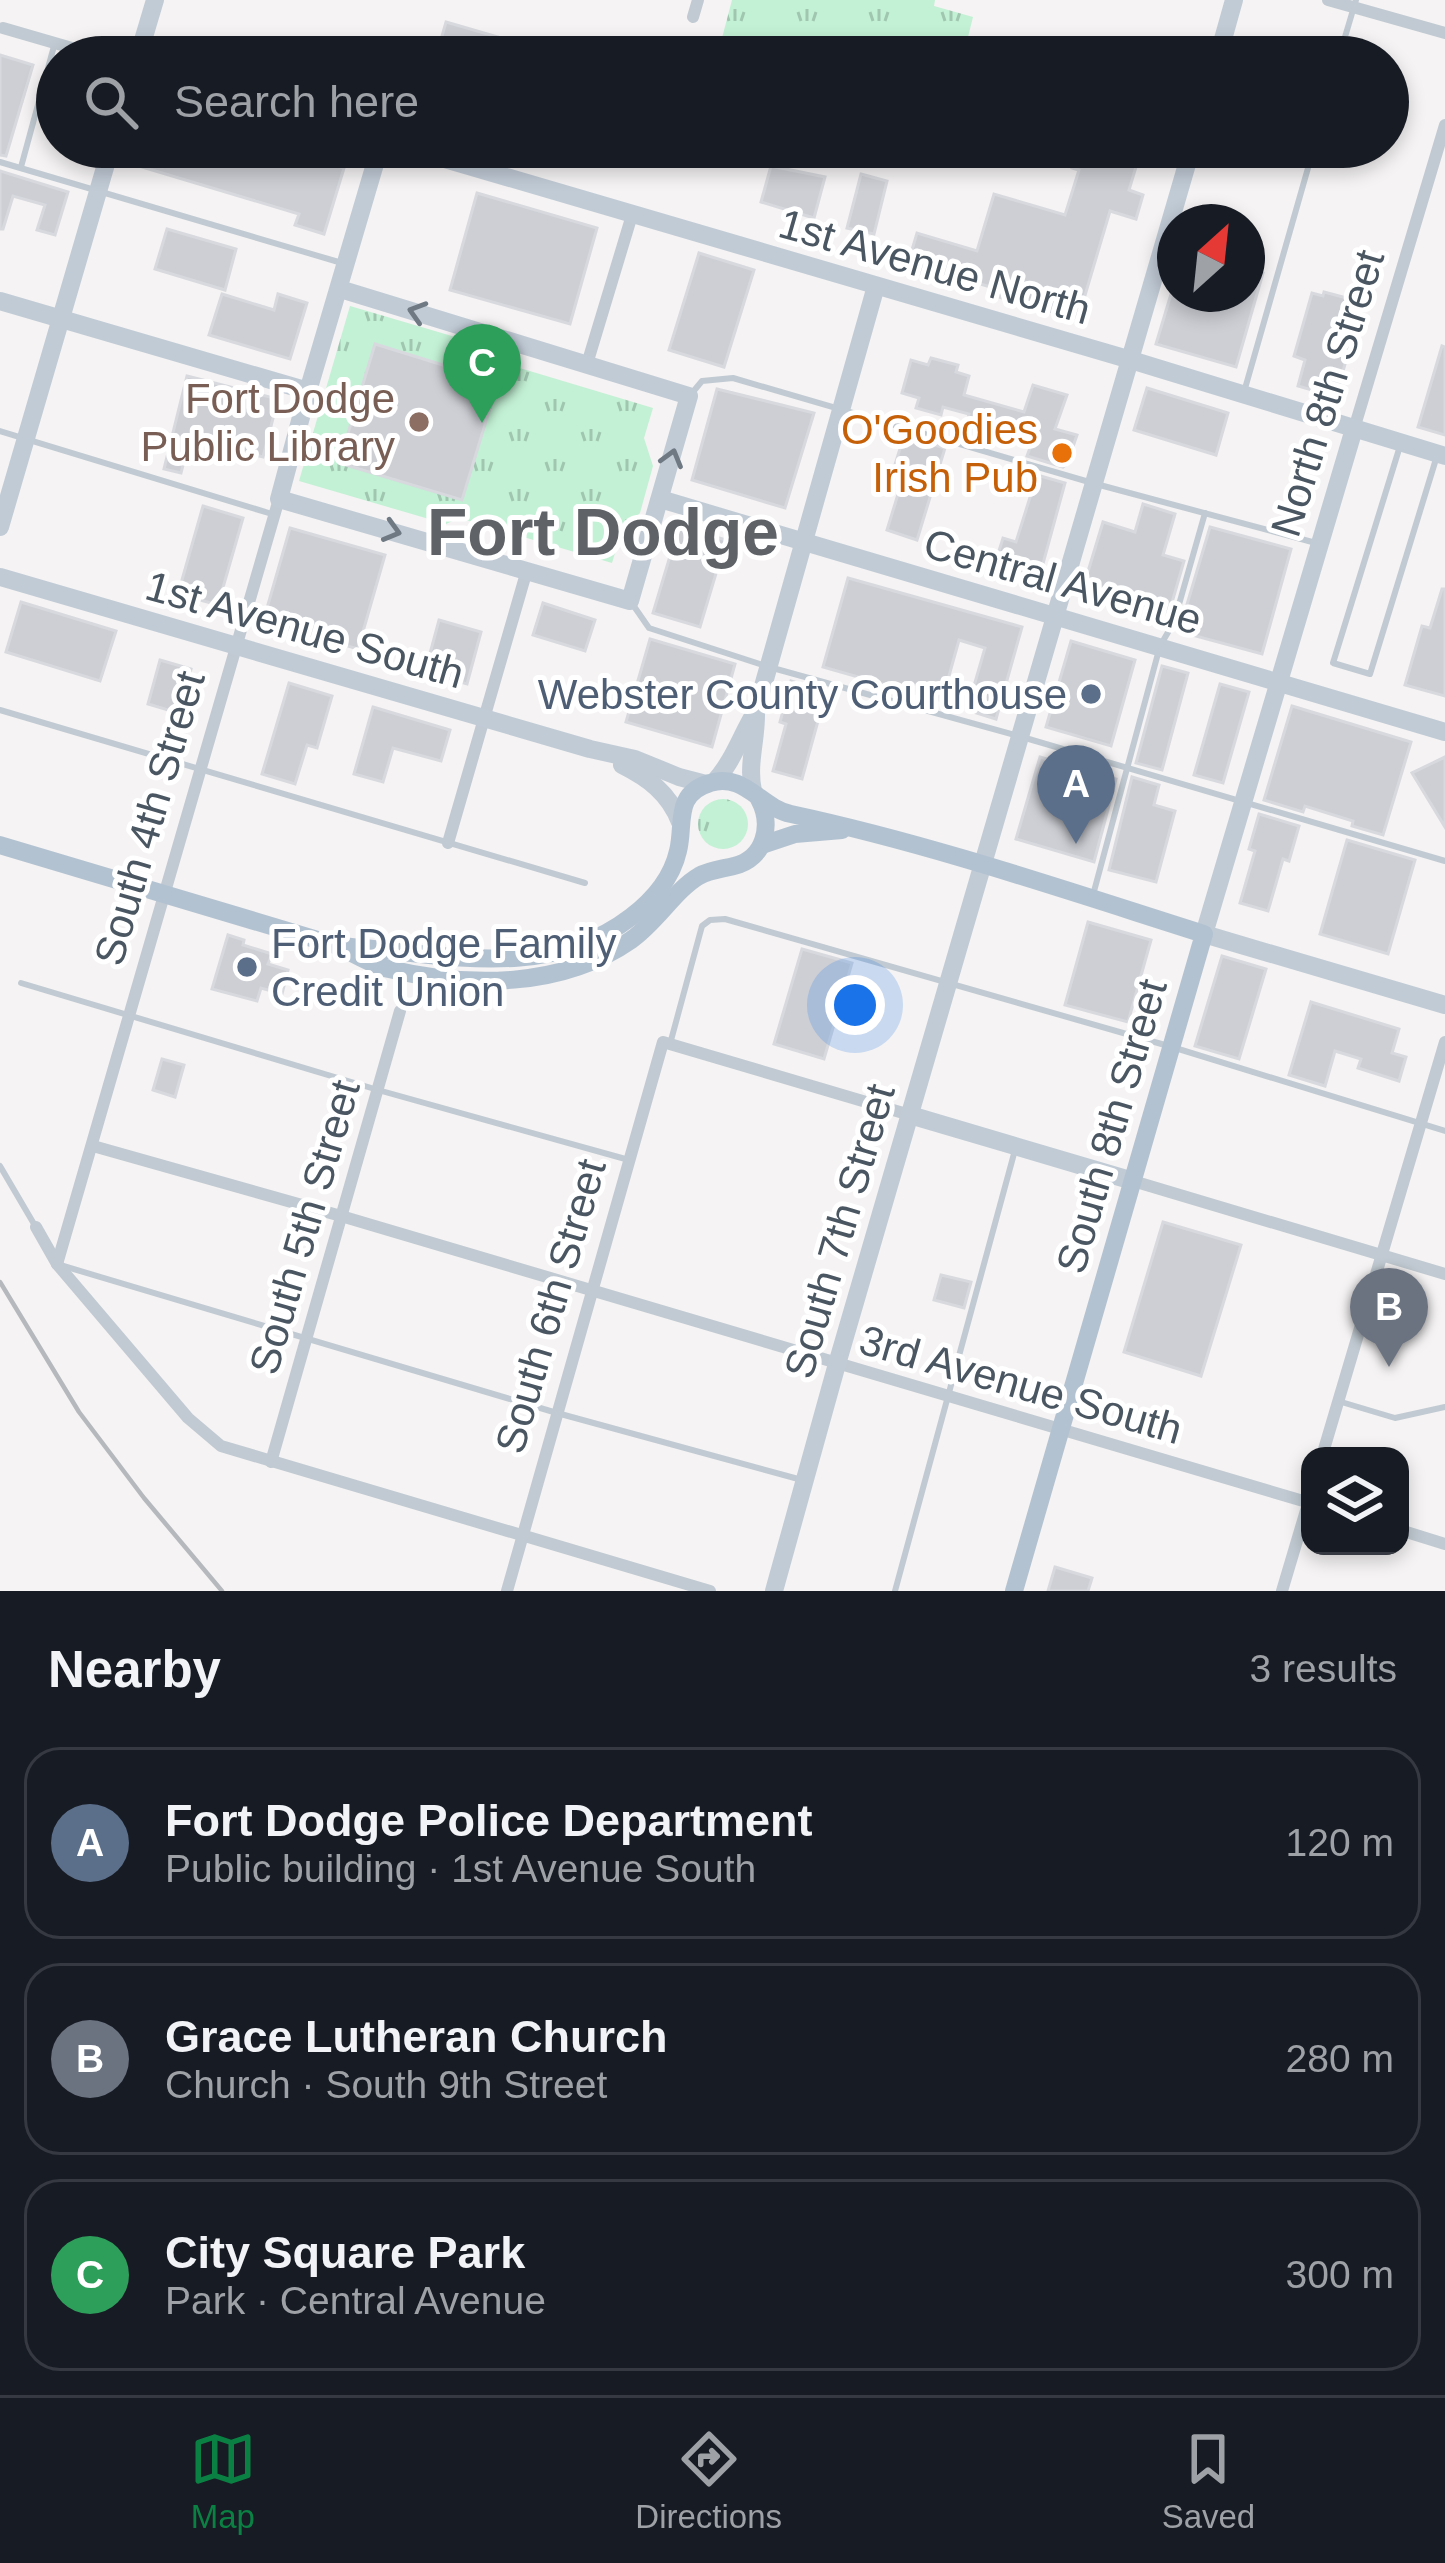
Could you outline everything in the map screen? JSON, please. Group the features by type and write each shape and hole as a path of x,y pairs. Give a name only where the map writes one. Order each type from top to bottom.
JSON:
{"main road":[{"path":"144,36 154,0"},
{"path":"1224,36 1234,0"},
{"path":"0,527 105,168"},
{"name":"South 4th Street","path":"277,507 374,168"},
{"name":"1st Avenue North","path":"474,168 1442,455"},
{"name":"South 7th Street","path":"774,1591 1186,168"},
{"path":"761,845 767,818 750,771 757,711 876,286"},
{"path":"277,507 630,601 660,499 689,395 340,289"},
{"path":"0,301 308,391"},
{"name":"North 8th Street","path":"1278,682 1354,429"},
{"name":"Central Avenue","path":"660,499 1445,732"},
{"name":"1st Avenue South","path":"0,578 635,759 679,777 734,782 786,813 827,820 1445,1005"},
{"name":"South 8th Street","path":"1014,1591 1278,682"},
{"path":"338,946 491,960 556,952 607,932 646,904 665,882 676,861 685,803 731,762 757,711"},
{"name":"1st Avenue South","path":"590,749 660,788 675,808 686,847 700,861 725,868 743,863 761,845 812,831 858,830"},
{"path":"0,845 338,946 383,967 493,980 555,974 590,964 644,930 694,879 725,868"},
{"path":"910,1115 1133,1181"}],"street":[{"path":"692,17 698,0"},
{"path":"1328,0 1445,33"},
{"path":"3,28 36,38"},
{"name":"North 8th Street","path":"1354,429 1445,125"},
{"path":"587,364 632,215"},
{"name":"South 4th Street","path":"57,1264 277,507"},
{"path":"448,843 527,570"},
{"name":"South 5th Street","path":"271,1462 400,1011"},
{"path":"1325,1447 1445,1042"},
{"path":"666,1043 910,1115"},
{"name":"South 6th Street","path":"506,1591 666,1043"},
{"name":"3rd Avenue South","path":"93,1145 1301,1498"},
{"path":"1133,1181 1445,1274"},
{"path":"36,1227 57,1264 188,1418 221,1446 710,1591"},
{"path":"1282,1591 1301,1527"},
{"path":"1409,1533 1445,1544"}],"lane":[{"path":"1346,36 1355,4"},
{"path":"21,168 36,113"},
{"path":"0,162 347,265"},
{"path":"1243,395 1308,168"},
{"path":"689,395 703,381 733,378 1319,544"},
{"path":"0,431 277,507"},
{"path":"1401,443 1334,663 1352,669 1370,674 1442,455"},
{"path":"1093,899 1160,646 1174,622 1205,513"},
{"path":"630,601 649,628 769,667 1445,861"},
{"path":"0,710 585,884"},
{"path":"666,1043 702,926 725,919 1445,1131"},
{"path":"22,983 629,1160"},
{"path":"895,1591 1016,1147"},
{"path":"0,1166 36,1227"},
{"path":"57,1264 557,1413 805,1481"},
{"path":"1338,1401 1395,1418 1445,1408"}],"green space":[{"path":"732,0 935,0 934,6 973,17 968,36 723,36"},
{"path":"350,306 496,349 513,366 653,408 644,438 653,466 640,513 622,530 612,563 459,518 446,524 299,481"},
{"path":"723,799 741,806 748,824 741,842 723,849 705,842 698,824 705,806"}],"building":[{"path":"446,22 494,36 442,36"},
{"path":"0,55 33,65 6,156 0,155"},
{"path":"145,168 344,168 324,234 295,225 299,214"},
{"path":"770,168 825,177 814,218 761,202"},
{"path":"1072,168 1136,168 1129,190 1143,195 1136,219 1110,211 1078,319 995,296 997,289 974,282 972,289 906,270 917,233 977,251 994,194 1065,215 1079,170"},
{"path":"0,171 68,192 55,235 37,230 45,205 13,196 0,229"},
{"path":"861,174 887,181 874,234 847,228"},
{"path":"477,193 597,228 570,324 450,290"},
{"path":"167,229 236,249 225,290 155,269"},
{"path":"699,253 754,270 724,367 669,350"},
{"path":"1324,292 1362,302 1336,397 1298,386 1305,360 1294,356 1312,293 1323,296"},
{"path":"222,294 274,310 278,294 307,303 290,359 209,335"},
{"path":"1166,312 1252,312 1236,367 1156,344"},
{"name":"Fort Dodge Public Library","path":"375,344 498,382 462,500 339,463"},
{"path":"1445,347 1445,435 1418,427"},
{"path":"931,358 958,365 956,372 969,376 964,395 1024,412 1033,385 1067,395 1055,429 1077,435 1067,464 1063,467 1027,456 1033,440 1004,430 1002,436 966,426 969,414 943,407 941,415 916,408 919,398 902,393 911,360 928,365"},
{"path":"187,376 278,399 263,457 190,438 181,473 164,469"},
{"path":"1147,388 1228,413 1216,455 1134,430"},
{"path":"717,389 814,413 785,508 692,480"},
{"path":"904,436 945,448 917,540 887,530 903,478 892,474"},
{"path":"1037,475 1065,483 1041,571 1032,575 1010,567 1013,559 998,554 1003,538 1016,542"},
{"path":"1143,504 1175,514 1163,555 1184,561 1169,613 1083,588 1103,522 1135,532"},
{"path":"203,506 243,518 218,605 178,594"},
{"path":"679,526 726,540 700,627 653,613"},
{"path":"1210,527 1291,549 1262,654 1181,632"},
{"path":"290,528 385,555 358,649 263,622"},
{"path":"848,578 1022,627 996,719 967,710 985,648 959,640 942,701 823,667"},
{"path":"1442,589 1445,696 1405,685 1422,626 1430,628"},
{"path":"21,602 116,631 100,681 6,652"},
{"path":"543,603 595,620 585,651 533,635"},
{"path":"439,620 481,632 467,684 425,672"},
{"path":"650,639 735,664 712,747 626,722"},
{"name":"Webster County Courthouse","path":"1071,641 1135,660 1111,746 1046,727"},
{"path":"160,660 191,669 187,684 197,687 188,716 148,704"},
{"path":"1162,666 1188,673 1162,770 1136,763"},
{"path":"791,681 826,692 802,779 773,771"},
{"path":"289,683 332,696 317,748 307,745 295,784 262,774"},
{"path":"1220,684 1249,692 1223,783 1194,775"},
{"path":"1292,706 1411,742 1383,835 1305,806 1303,812 1264,800"},
{"path":"373,707 450,730 441,761 393,748 383,782 354,774"},
{"path":"1040,757 1116,779 1094,862 1016,839"},
{"path":"1445,757 1445,827 1412,773"},
{"path":"1132,777 1159,785 1154,805 1175,811 1156,882 1109,870"},
{"path":"1259,814 1299,826 1289,861 1283,859 1268,911 1240,903 1255,851 1249,849"},
{"path":"1347,840 1415,860 1388,954 1320,934"},
{"path":"1088,922 1151,940 1128,1022 1065,1005"},
{"name":"Fort Dodge Family Credit Union","path":"228,935 272,954 268,964 288,970 282,994 261,988 257,1001 212,989"},
{"path":"802,949 852,963 824,1059 774,1044"},
{"path":"1222,956 1266,969 1239,1059 1195,1046"},
{"path":"1311,1002 1399,1029 1392,1053 1406,1057 1399,1081 1358,1068 1361,1059 1335,1051 1325,1086 1289,1075"},
{"path":"162,1059 184,1065 175,1097 153,1090"},
{"path":"1163,1222 1241,1245 1201,1376 1124,1352"},
{"path":"941,1275 971,1282 964,1308 934,1300"},
{"path":"1055,1567 1092,1578 1088,1591 1048,1591"}],"railway":[{"path":"0,1282 79,1412 222,1591"}],"place":[{"name":"Fort Dodge Public Library","path":"419,422"},
{"name":"City Square Park","path":"482,423"},
{"name":"O'Goodies Irish Pub","path":"1062,453"},
{"name":"Webster County Courthouse","path":"1091,694"},
{"name":"Fort Dodge Police Department","path":"1076,844"},
{"name":"Fort Dodge Family Credit Union","path":"247,967"},
{"name":"Grace Lutheran Church","path":"1389,1367"}],"district":[{"name":"Fort Dodge","path":"603,532"}]}
